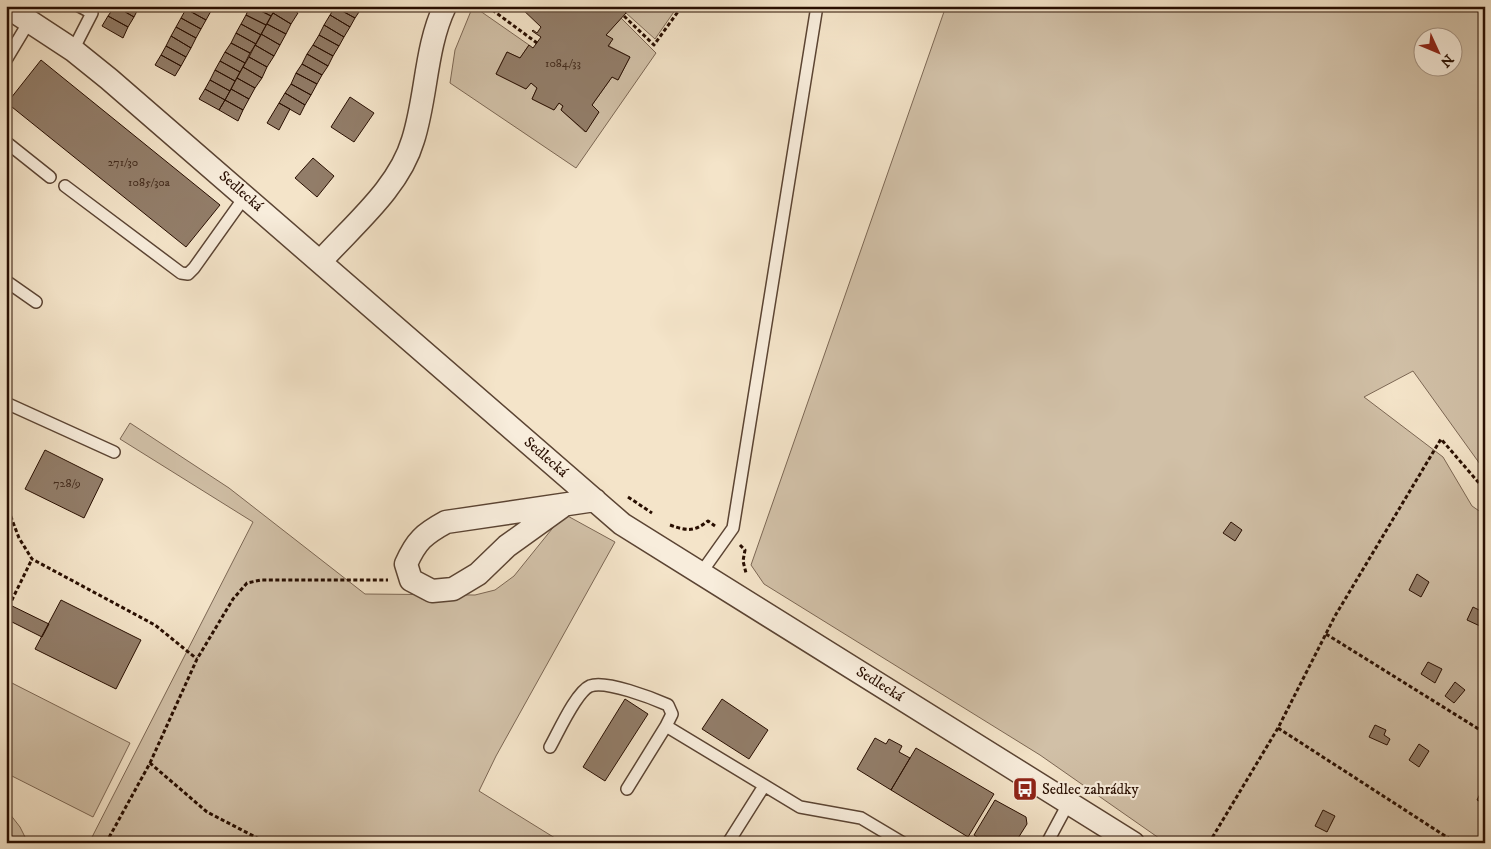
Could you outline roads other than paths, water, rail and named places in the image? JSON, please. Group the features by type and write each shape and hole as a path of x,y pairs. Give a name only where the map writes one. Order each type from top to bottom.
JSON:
{"street":[{"path":"321,261 381,195 404,165 415,132 425,90 431,46 445,6"},
{"name":"Sedlecká","path":"22,12 73,50 246,196 622,524 1133,843"},
{"path":"564,505 507,546 478,574 453,588 432,591 411,580 406,564 414,546 426,533 446,522 594,500"}],"lane":[{"path":"73,50 92,13 79,6"},
{"path":"701,573 733,528 817,6"},
{"path":"6,60 22,12"},
{"path":"6,142 50,177"},
{"path":"65,186 181,273 188,274 246,196"},
{"path":"6,281 36,302"},
{"path":"6,403 114,452"},
{"path":"550,747 580,694 590,686 606,685 668,705 672,714 627,790"},
{"path":"666,726 800,807 861,818 903,843"},
{"path":"728,843 764,786"},
{"path":"1047,843 1069,802"}],"place":[{"name":"Sedlec zahrádky","path":"1025,789"}]}
